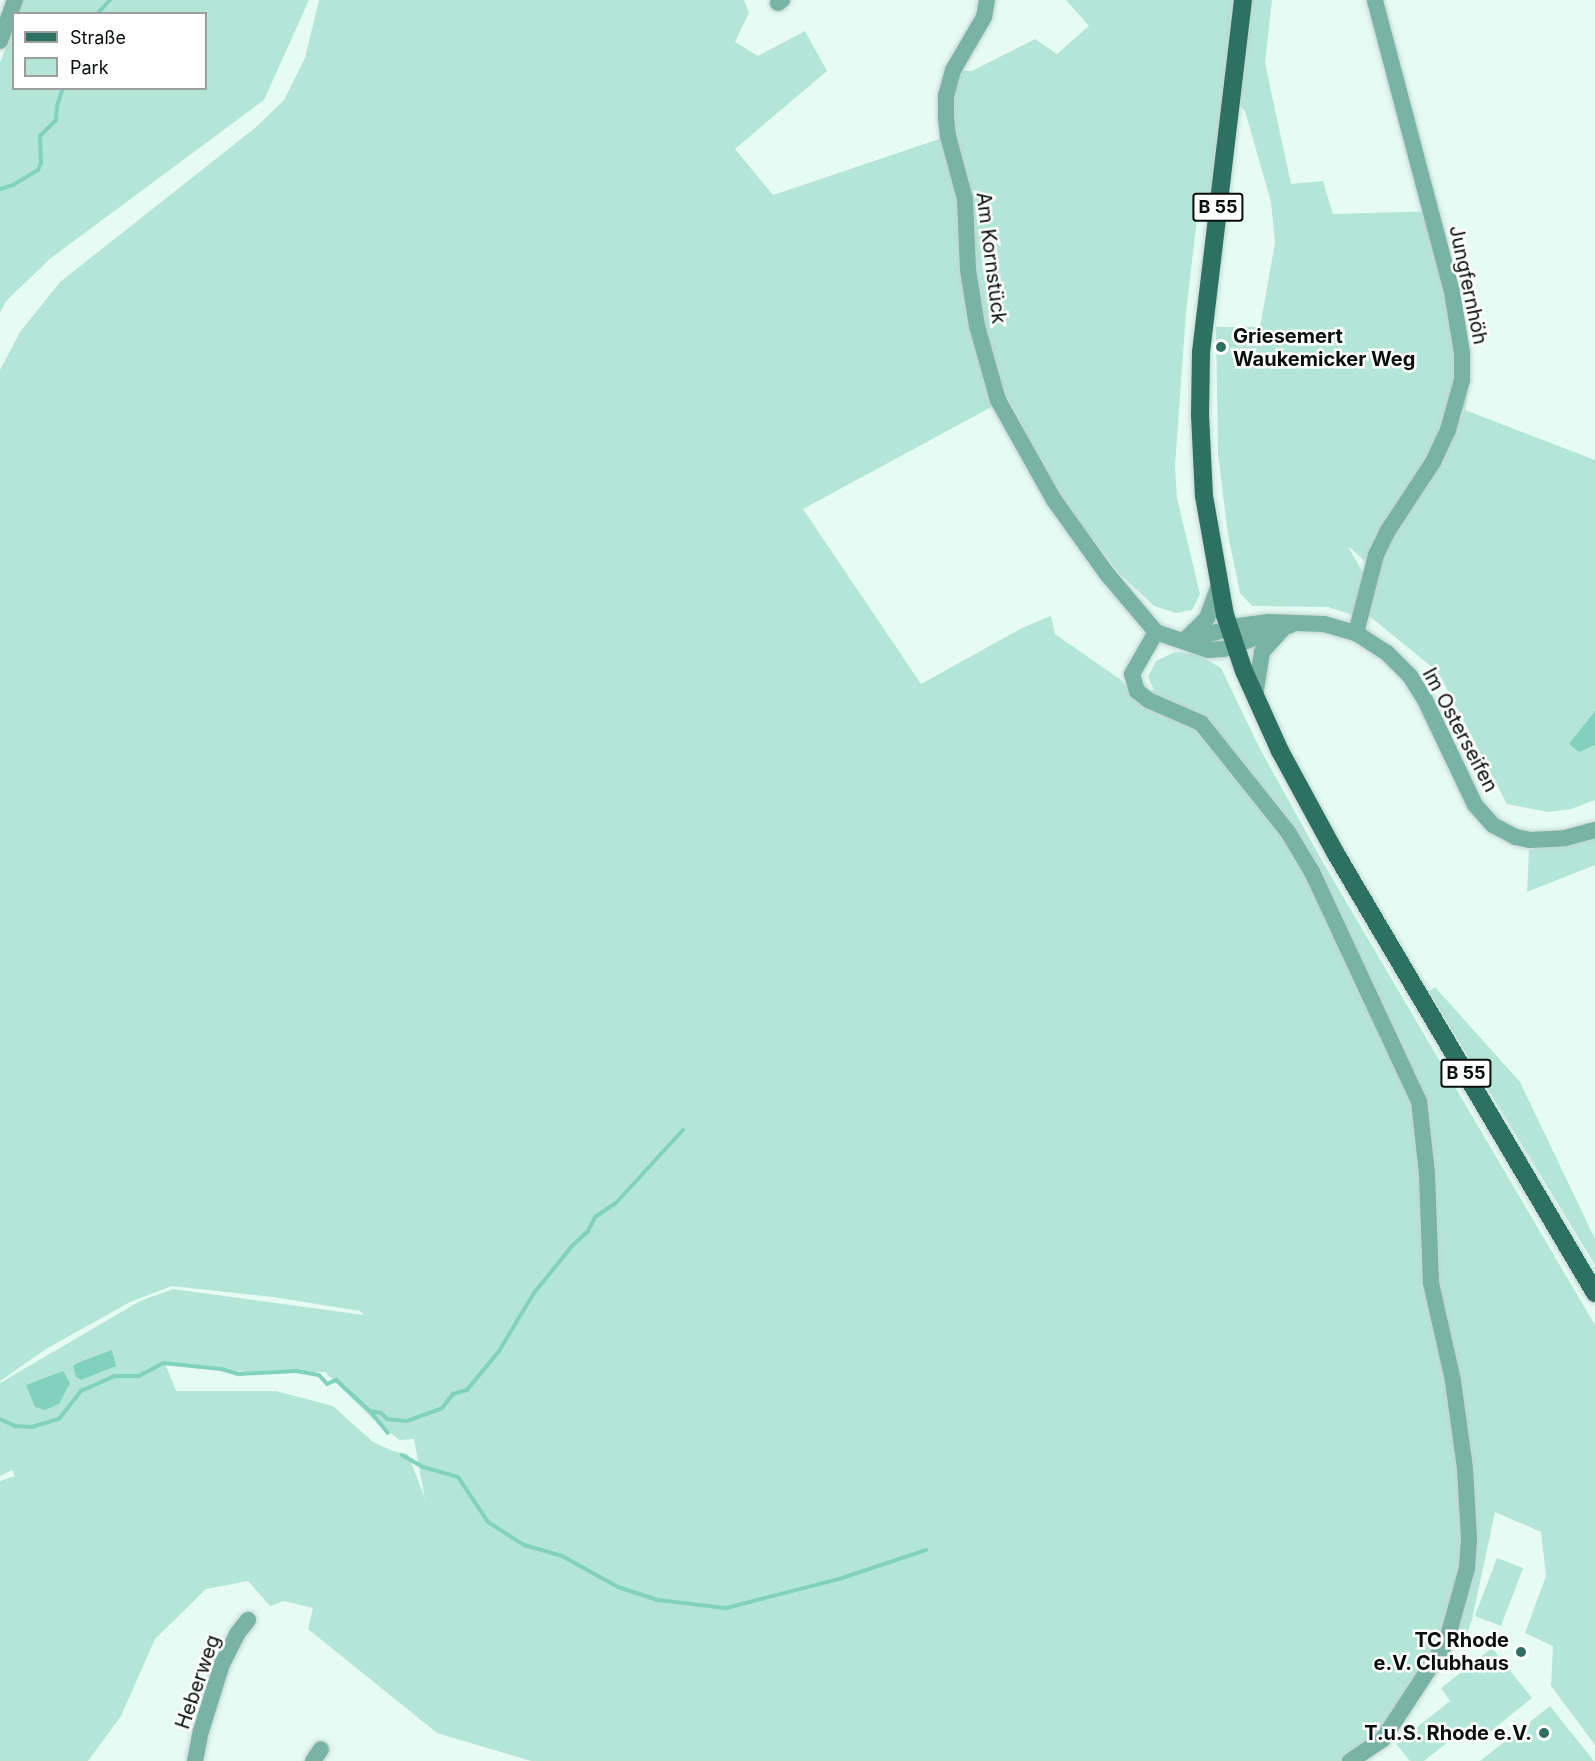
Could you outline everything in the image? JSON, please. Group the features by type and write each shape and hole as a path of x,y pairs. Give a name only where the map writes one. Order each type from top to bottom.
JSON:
{"main road":[{"name":"B 55","path":"1243,0 1202,353 1201,457 1209,534 1218,587 1232,637 1280,751 1336,854 1595,1293"}],"street":[{"path":"0,41 15,0"},
{"name":"Am Kornstück","path":"987,0 984,17 952,70 946,96 948,136 965,199 968,270 977,326 998,400 1030,460 1054,500 1107,574 1156,632"},
{"name":"Jungfernhöh","path":"1356,633 1376,555 1387,532 1433,462 1448,430 1462,380 1462,352 1452,292 1375,0"},
{"path":"1183,641 1207,618 1218,587"},
{"name":"Im Osterseifen","path":"1232,637 1291,625 1324,624 1356,633 1387,653 1410,676 1425,700 1474,805 1493,825 1516,837 1530,840 1565,838 1595,830"},
{"path":"1255,696 1262,652 1271,640 1291,625"},
{"path":"1232,637 1208,650 1156,632 1132,674 1137,691 1148,700 1200,723 1288,832 1312,872 1419,1101 1427,1174 1431,1283 1453,1382 1465,1469 1469,1539 1467,1568 1446,1643 1383,1739 1350,1761"},
{"name":"Heberweg","path":"195,1761 201,1731 222,1664 237,1634 248,1620"}],"green space":[{"path":"24,0 309,0 264,100 51,258 6,301 0,313 0,63 12,33 12,90 207,90 207,12 19,12"},
{"path":"319,0 744,0 749,13 735,42 758,56 805,31 827,71 735,149 773,195 948,136 953,70 972,71 1035,39 1057,54 1089,26 1066,0 1272,0 1265,63 1291,184 1323,181 1333,214 1437,211 1466,325 1469,375 1465,410 1595,460 1595,800 1571,809 1548,812 1507,804 1438,672 1368,615 1387,543 1450,444 1464,410 1452,405 1440,435 1367,563 1348,546 1365,577 1353,615 1328,607 1252,606 1240,593 1228,535 1218,454 1216,327 1260,327 1275,243 1271,202 1245,111 1233,97 1215,228 1199,202 1186,313 1175,466 1177,498 1200,594 1192,610 1176,613 1154,606 1119,573 1060,497 1008,398 803,509 921,684 1024,627 1051,616 1055,634 1121,680 1136,698 1154,690 1148,677 1156,661 1175,652 1197,654 1221,668 1258,745 1321,859 1595,1325 1595,1745 1551,1686 1553,1646 1525,1633 1546,1576 1541,1532 1495,1512 1472,1620 1461,1650 1439,1641 1380,1735 1345,1761 531,1761 437,1733 308,1629 313,1608 284,1601 270,1606 248,1581 206,1589 155,1639 121,1716 88,1761 0,1761 0,1481 15,1476 12,1470 0,1476 0,1383 140,1301 173,1289 364,1315 360,1311 273,1297 172,1286 130,1302 46,1349 0,1381 0,370 20,332 60,282 255,128 284,100 305,58","holes":["165,1363 246,1372 325,1372 379,1425 400,1440 414,1439 425,1499 408,1454 393,1451 373,1442 333,1406 276,1391 176,1391"]},
{"path":"1595,838 1595,865 1527,892 1529,850"},
{"path":"1435,987 1520,1082 1595,1239 1595,1265 1429,992"},
{"path":"1497,1558 1523,1568 1501,1626 1475,1616"},
{"path":"1492,1648 1532,1698 1481,1739 1469,1725 1424,1761 1410,1761 1396,1744 1450,1701 1441,1688"},
{"name":"T.u.S. Rhode e.V.","path":"1550,1706 1594,1761 1480,1761"}],"shaded area":[{"path":"1595,711 1595,745 1579,752 1569,744"},
{"path":"112,1350 116,1366 81,1380 76,1377 73,1366 77,1363"},
{"path":"63,1371 70,1383 59,1404 45,1410 35,1407 26,1385"}],"waterway":[{"path":"99,12 110,0"},
{"path":"0,189 13,185 38,170 41,163 40,136 56,120 57,106 62,90"},
{"path":"370,1411 381,1413 387,1419 407,1421 442,1408 453,1394 467,1390 499,1351 534,1293 572,1246 588,1231 595,1217 616,1203 683,1130"},
{"path":"0,1419 15,1426 32,1427 59,1419 81,1391 114,1376 139,1376 163,1363 221,1369 239,1374 296,1371 319,1375 327,1384 336,1380 370,1411 388,1433"},
{"path":"402,1455 423,1467 458,1477 488,1522 524,1545 562,1556 618,1587 658,1600 726,1608 839,1579 926,1550"}],"place":[{"name":"Griesemert Waukemicker Weg","path":"1221,347"},
{"name":"TC Rhode e.V. Clubhaus","path":"1521,1652"},
{"name":"T.u.S. Rhode e.V.","path":"1544,1733"}]}
